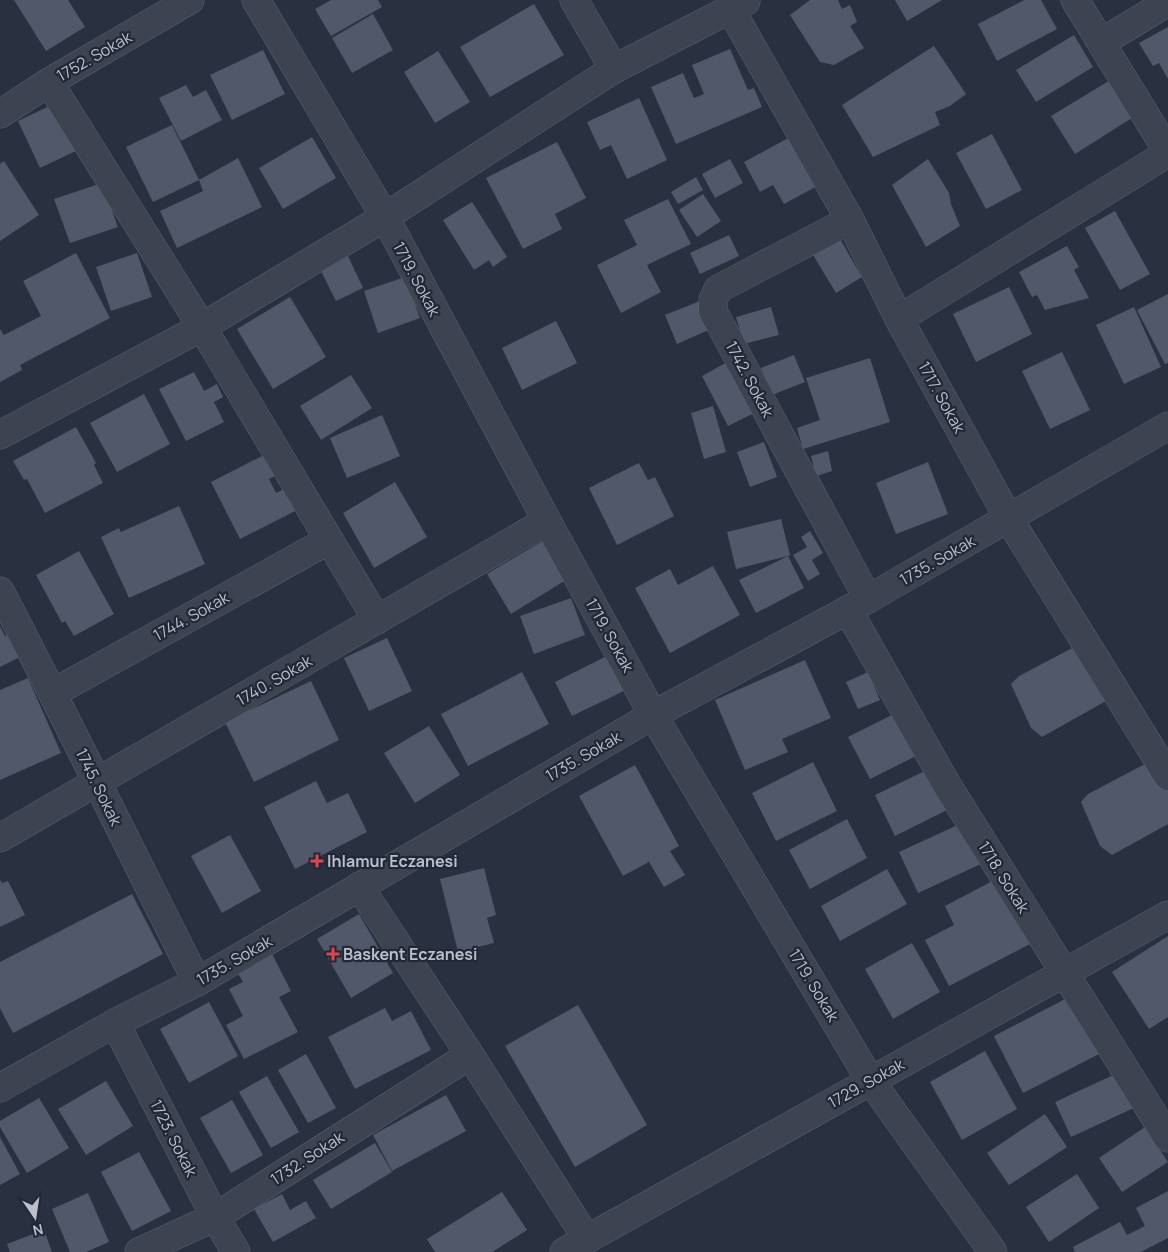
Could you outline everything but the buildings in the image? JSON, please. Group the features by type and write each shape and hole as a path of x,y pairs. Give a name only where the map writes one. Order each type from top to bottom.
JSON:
{"street":[{"name":"1752. Sokak","path":"0,114 48,82 190,0"},
{"name":"1719. Sokak","path":"256,0 385,217 653,715 870,1080 993,1252"},
{"path":"574,0 614,69"},
{"path":"899,319 1168,153 1075,0"},
{"path":"1102,42 1168,2"},
{"path":"0,435 202,327 385,217 614,69 739,5"},
{"name":"1717. Sokak","path":"739,5 899,319 1009,519 1168,776"},
{"path":"48,82 202,327 377,620"},
{"name":"1742. Sokak","path":"850,220 718,289 713,300 713,311 858,604"},
{"name":"1735. Sokak","path":"0,1088 115,1022 197,982 653,715 858,604 1168,426"},
{"name":"1740. Sokak","path":"0,838 547,521"},
{"name":"1744. Sokak","path":"53,693 328,540"},
{"name":"1745. Sokak","path":"0,592 53,693 197,982"},
{"name":"1718. Sokak","path":"858,604 947,785 1168,1138"},
{"path":"359,886 470,1054 576,1246"},
{"name":"1729. Sokak","path":"576,1246 1168,915"},
{"name":"1723. Sokak","path":"115,1022 215,1217 236,1252"},
{"name":"1732. Sokak","path":"139,1252 215,1217 470,1054"}],"place":[{"name":"Ihlamur Eczanesi","path":"317,861"},
{"name":"Baskent Eczanesi","path":"333,954"}]}
